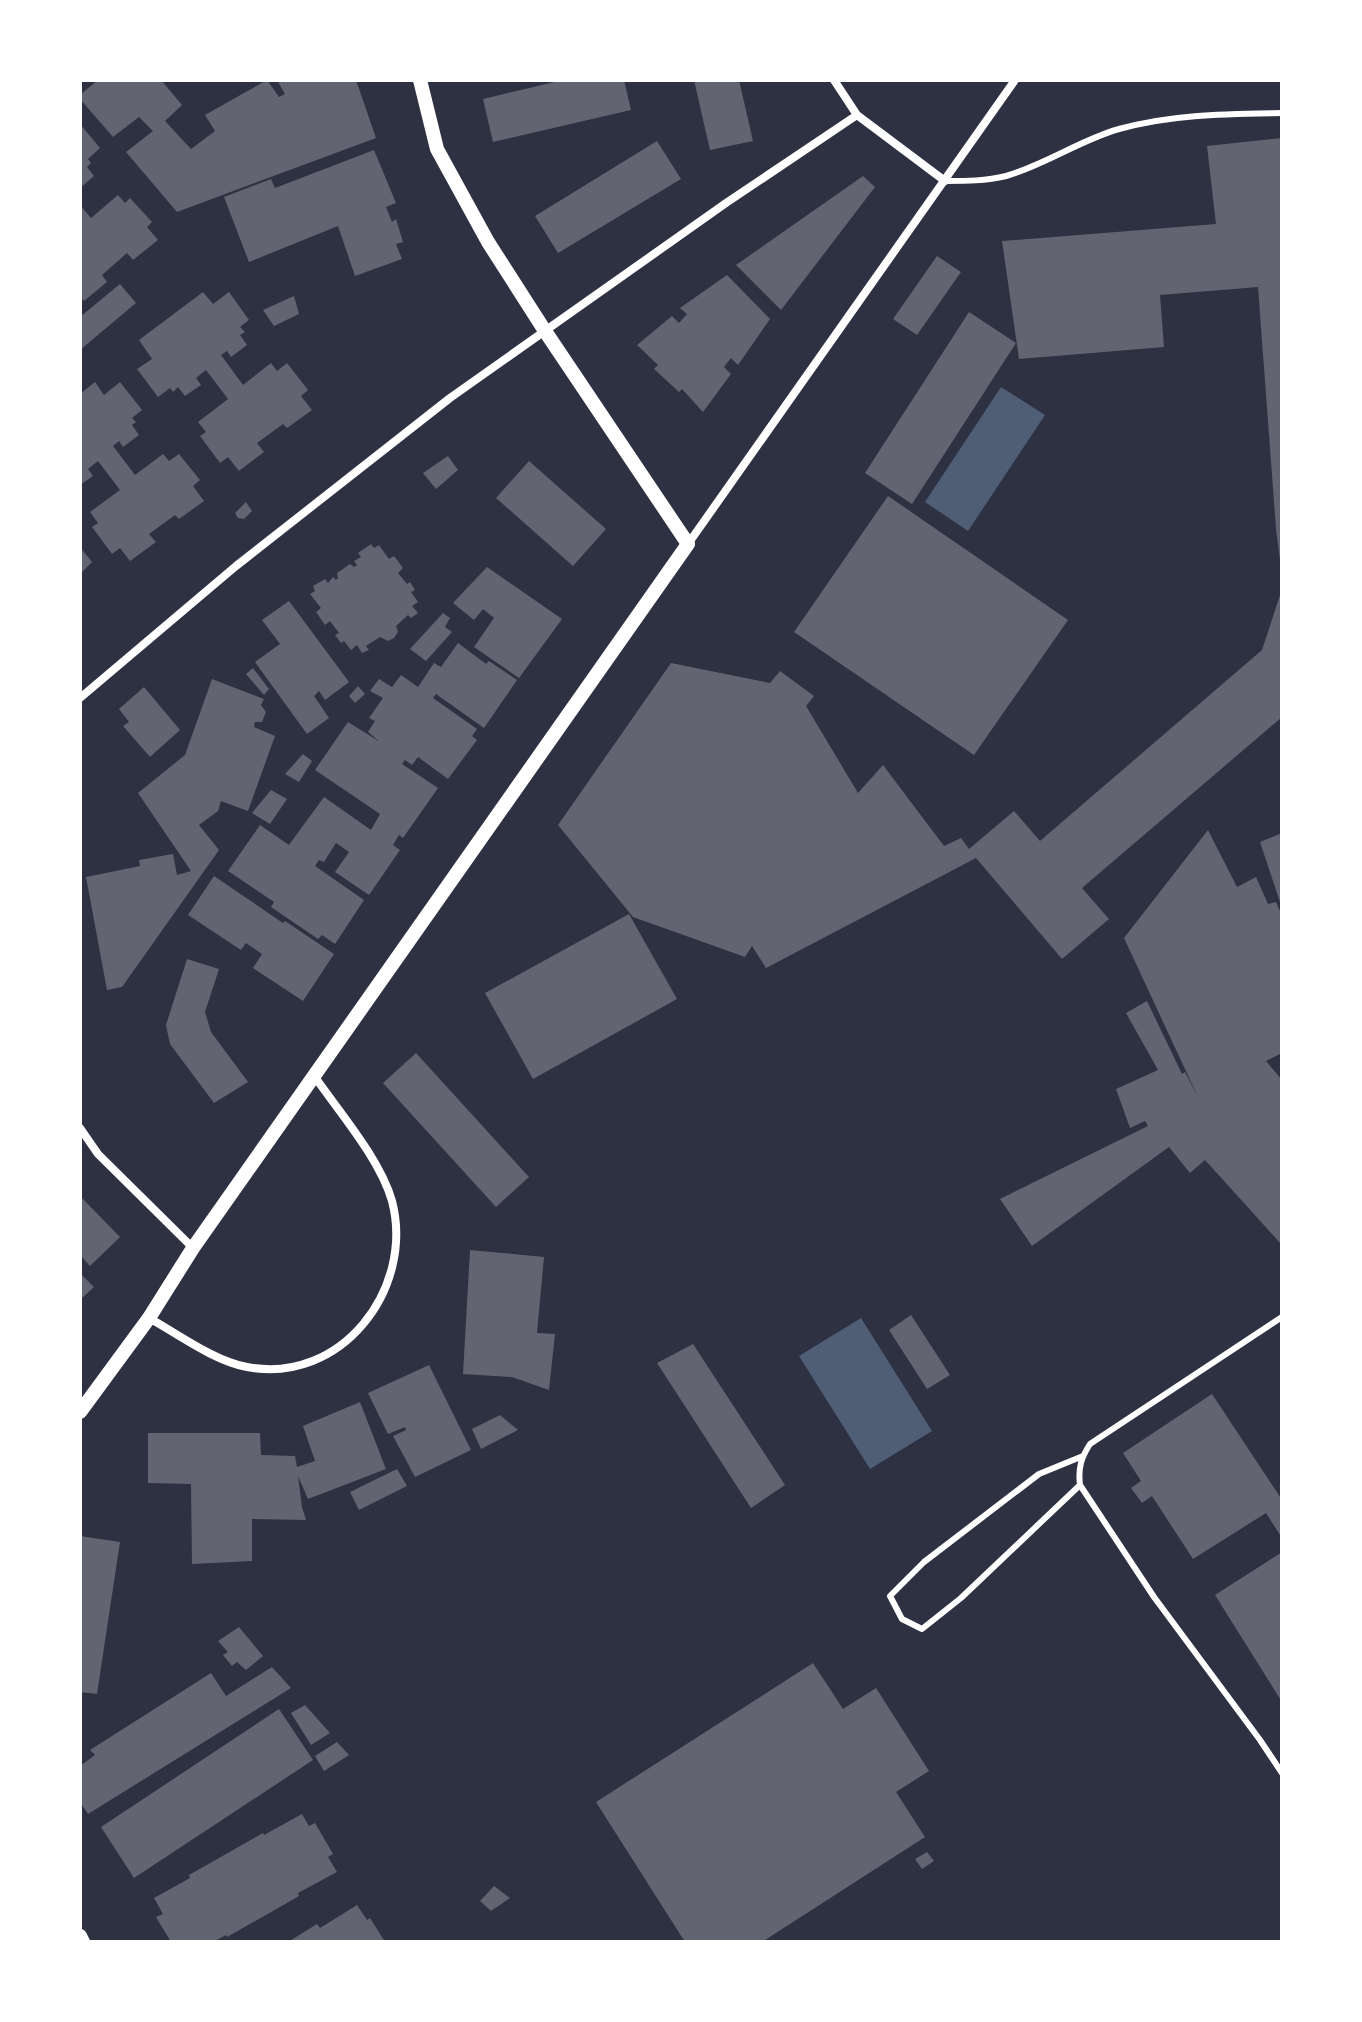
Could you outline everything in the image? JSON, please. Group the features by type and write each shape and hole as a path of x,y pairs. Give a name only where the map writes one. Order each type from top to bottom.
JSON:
{"street":[{"path":"420,80 437,149 488,242 688,544"},
{"path":"834,80 857,115 945,181"},
{"path":"80,1412 149,1318 193,1248 1015,80"},
{"path":"80,698 236,566 450,398 726,203 857,115"},
{"path":"149,1318 216,1356 246,1367 277,1369 308,1363 331,1354 357,1332 381,1299 392,1267 397,1226 391,1199 382,1174 315,1077"},
{"path":"80,1128 98,1154 193,1248"},
{"path":"80,1936 83,1942"}],"lane":[{"path":"945,181 986,181 1009,175 1115,130 1146,122 1200,114 1282,113"},
{"path":"1282,1317 1090,1444 1078,1471 1080,1485 1154,1597 1282,1773"},
{"path":"1080,1485 961,1598 922,1629 902,1619 890,1596 924,1562 1039,1474 1083,1456"}],"water":[{"path":"1001,387 1045,415 968,531 925,502"},
{"path":"861,1318 932,1431 870,1469 799,1356"}],"building":[{"path":"98,80 161,80 182,105 165,121 191,149 215,131 205,115 267,80 279,97 285,94 277,80 356,80 376,138 177,212 126,152 153,131 139,117 113,137 80,99 80,95"},
{"path":"563,80 624,80 631,110 493,142 483,99"},
{"path":"694,80 739,80 753,141 710,150"},
{"path":"80,124 100,148 88,159 91,163 87,167 94,176 80,188"},
{"path":"1282,138 1280,560 1258,287 1160,295 1164,347 1019,359 1002,241 1216,224 1207,146"},
{"path":"657,141 681,179 558,253 535,216"},
{"path":"374,150 396,203 386,207 392,222 396,219 403,242 396,244 402,259 355,276 338,226 249,262 224,197 271,179 275,188"},
{"path":"863,176 875,187 781,310 736,265"},
{"path":"118,195 125,203 130,198 152,222 147,227 158,240 133,260 127,253 102,275 107,282 84,301 80,297 80,205 91,218"},
{"path":"937,256 961,272 917,335 893,319"},
{"path":"727,275 770,319 738,365 731,358 724,367 731,374 703,412 682,389 679,392 654,369 658,365 637,345 672,316 679,323 687,314 680,308"},
{"path":"120,284 136,303 80,350 80,317"},
{"path":"203,292 213,304 229,292 249,320 240,327 245,332 240,335 247,345 231,357 227,351 221,355 243,385 271,363 277,371 287,363 308,390 301,396 312,410 287,428 283,424 257,443 264,452 239,471 228,457 220,463 200,436 206,432 198,422 228,399 206,370 196,378 201,385 185,396 178,387 173,392 170,388 158,397 137,369 152,359 139,340"},
{"path":"294,296 299,314 274,326 263,310"},
{"path":"969,312 1016,343 912,504 865,473"},
{"path":"95,382 104,395 120,382 142,410 132,418 136,422 132,425 139,435 123,447 119,441 113,446 135,475 163,454 169,461 179,454 200,480 193,486 204,501 179,519 175,515 149,534 156,542 130,561 120,548 112,554 92,527 98,523 90,512 120,490 98,461 88,469 93,476 80,485 80,394"},
{"path":"448,456 458,470 436,489 423,473"},
{"path":"529,461 606,529 573,566 496,498"},
{"path":"888,496 1068,620 974,755 794,632"},
{"path":"246,502 252,511 244,519 238,518 235,513"},
{"path":"371,544 374,548 379,545 389,559 394,556 403,568 398,573 415,590 411,592 418,602 412,606 418,613 411,618 408,615 396,626 398,632 394,638 388,641 380,637 366,646 369,650 362,653 357,645 351,650 344,641 341,643 335,635 339,633 330,621 325,625 316,612 321,608 310,594 315,591 313,586 325,579 328,583 333,577 336,580 337,573 350,564 354,567 357,565 354,561 361,557 358,553"},
{"path":"80,547 92,562 80,574"},
{"path":"487,567 562,619 519,678 474,647 494,618 483,609 474,620 453,603"},
{"path":"1282,589 1282,717 1082,888 1109,919 1062,959 976,858 766,968 752,946 745,957 633,917 558,825 671,663 770,683 780,671 814,696 806,706 858,793 883,765 944,846 961,838 969,849 1014,811 1040,841 1262,650"},
{"path":"289,601 349,682 325,700 319,691 314,696 329,718 307,734 255,662 280,644 262,620"},
{"path":"443,613 450,618 445,627 452,632 426,661 410,649"},
{"path":"458,643 486,664 489,661 517,680 484,728 436,694 433,698 477,729 472,736 477,740 448,779 418,757 412,765 405,760 402,764 438,788 403,838 399,835 393,845 400,850 369,895 335,872 349,852 336,843 324,862 319,860 315,866 364,900 335,944 322,935 318,939 271,907 274,902 228,871 260,825 289,845 324,797 371,830 380,814 315,770 348,722 380,742 368,732 375,721 369,718 383,698 370,691 379,679 392,687 401,675 418,687 434,663 441,667"},
{"path":"253,668 269,689 264,695 246,674"},
{"path":"212,679 264,699 261,705 266,712 262,722 255,722 254,727 275,736 248,811 221,801 218,811 199,825 219,850 122,987 107,990 86,877 140,866 139,860 173,854 177,875 191,871 138,793 185,755"},
{"path":"358,686 365,694 355,703 349,696"},
{"path":"144,687 180,730 150,757 123,726 129,722 119,709"},
{"path":"303,754 312,761 299,782 285,774"},
{"path":"271,790 287,799 270,824 252,813"},
{"path":"1208,830 1237,887 1256,877 1268,904 1276,902 1282,916 1282,1053 1266,1061 1282,1080 1282,1245 1205,1160 1190,1173 1169,1147 1032,1246 1000,1199 1148,1126 1145,1121 1130,1128 1116,1089 1158,1070 1126,1013 1147,1001 1182,1074 1185,1072 1198,1097 1124,938"},
{"path":"1282,833 1282,905 1281,905 1260,842"},
{"path":"214,876 334,954 303,1001 253,968 262,954 246,943 241,950 188,915"},
{"path":"629,914 677,999 533,1079 485,993"},
{"path":"187,959 219,969 205,1012 211,1032 248,1082 214,1103 170,1044 166,1025"},
{"path":"416,1053 529,1177 496,1207 383,1083"},
{"path":"80,1196 120,1237 90,1266 80,1255"},
{"path":"470,1250 544,1257 537,1333 555,1334 549,1390 512,1377 463,1374"},
{"path":"80,1273 94,1287 80,1300"},
{"path":"911,1315 950,1375 927,1389 889,1330"},
{"path":"693,1344 785,1485 751,1508 657,1363"},
{"path":"429,1365 471,1450 415,1477 393,1436 406,1430 405,1427 388,1434 368,1393"},
{"path":"1212,1394 1282,1500 1282,1538 1266,1513 1193,1559 1152,1496 1142,1503 1131,1488 1141,1481 1123,1453"},
{"path":"360,1402 386,1469 308,1499 298,1476 306,1520 252,1519 252,1561 192,1564 191,1484 148,1483 148,1433 260,1433 261,1455 295,1456 297,1467 315,1461 303,1426"},
{"path":"500,1415 518,1430 481,1449 472,1429"},
{"path":"397,1469 407,1486 359,1510 350,1492"},
{"path":"80,1536 120,1542 97,1694 80,1692"},
{"path":"1282,1552 1282,1702 1215,1595"},
{"path":"239,1627 263,1656 246,1670 237,1662 232,1666 223,1655 228,1652 218,1641"},
{"path":"813,1663 843,1709 876,1688 929,1771 896,1792 925,1837 762,1942 685,1942 596,1802"},
{"path":"272,1667 291,1688 88,1814 80,1802 80,1766 95,1755 90,1750 211,1673 226,1696"},
{"path":"305,1705 330,1733 311,1745 291,1713"},
{"path":"279,1709 313,1760 134,1878 101,1827"},
{"path":"337,1742 349,1755 324,1771 315,1756"},
{"path":"302,1814 309,1826 315,1823 333,1854 328,1857 337,1872 227,1937 213,1942 171,1942 156,1917 163,1914 154,1898 263,1833"},
{"path":"927,1852 934,1861 922,1869 915,1859"},
{"path":"494,1886 510,1898 491,1911 480,1901"},
{"path":"357,1905 367,1920 370,1918 385,1942 288,1942 317,1924 320,1928"}]}
